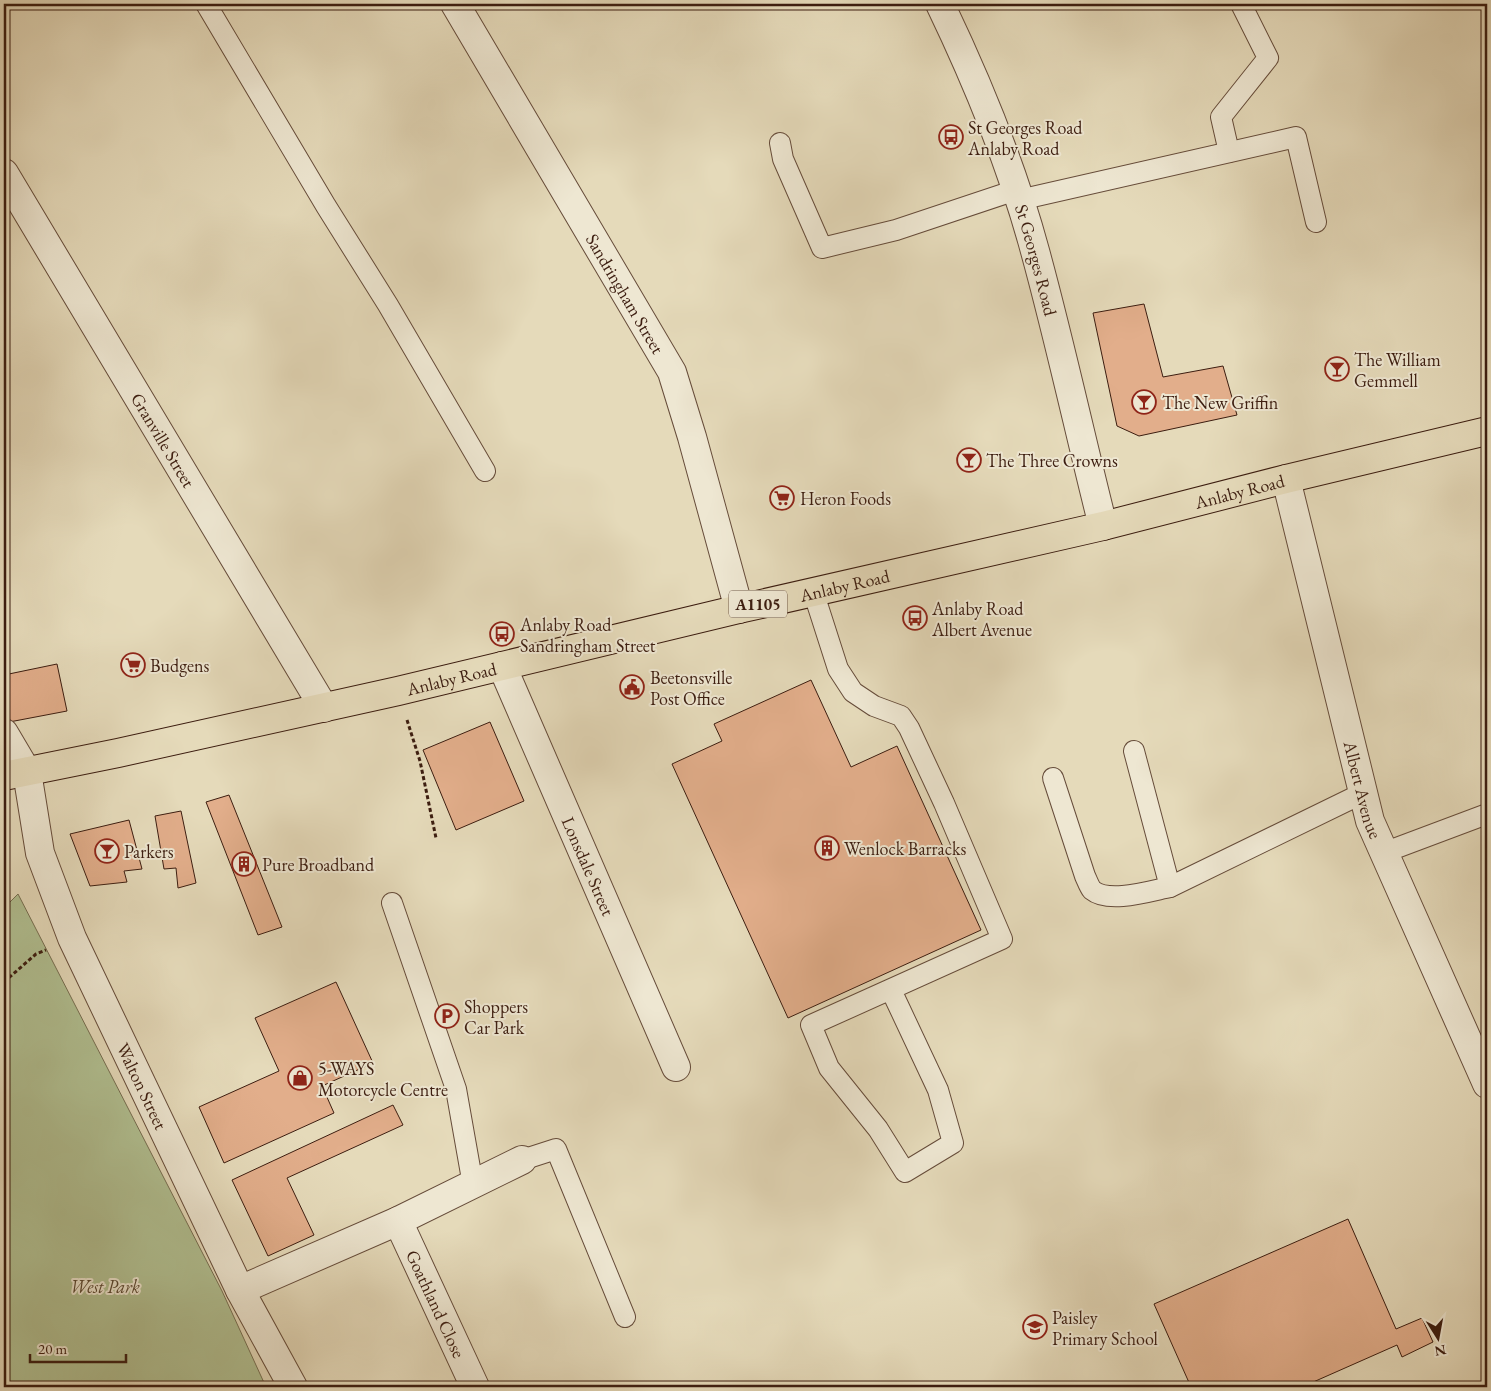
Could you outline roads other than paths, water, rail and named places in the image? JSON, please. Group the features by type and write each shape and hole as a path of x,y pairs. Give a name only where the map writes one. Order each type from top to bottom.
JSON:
{"main road":[{"name":"Anlaby Road","path":"12,776 398,691 739,608 1103,526 1286,479 1487,432"}],"street":[{"name":"Sandringham Street","path":"455,4 672,372 739,608"},
{"name":"St Georges Road","path":"940,4 998,139 1035,250 1103,526"},
{"name":"Granville Street","path":"4,173 324,708"},
{"name":"Albert Avenue","path":"1286,479 1370,821 1487,1084"},
{"name":"Lonsdale Street","path":"502,666 676,1067"},
{"path":"4,733 12,776"},
{"name":"Walton Street","path":"12,776 72,938 240,1290 293,1387"},
{"path":"240,1290 398,1221 522,1160"},
{"name":"Goathland Close","path":"398,1221 475,1387"}],"lane":[{"path":"206,4 326,206 388,305 485,471"},
{"path":"1229,152 1221,117 1268,58 1241,4"},
{"path":"780,143 783,159 822,248 896,230 1017,195 1229,152 1296,136 1316,222"},
{"path":"813,591 838,669 853,692 874,706 901,716 909,728 944,803 1002,939 812,1025 829,1068 878,1129 905,1172 953,1143 938,1090 891,990"},
{"path":"1134,750 1170,887"},
{"path":"1053,778 1091,889 1100,894 1115,897 1170,887 1363,793"},
{"path":"1383,852 1487,814"},
{"path":"392,904 456,1089 473,1185"},
{"path":"522,1160 556,1149 625,1317"}],"place":[{"name":"St Georges Road Anlaby Road","path":"951,137"},
{"name":"The William Gemmell","path":"1337,369"},
{"name":"The New Griffin","path":"1144,402"},
{"name":"The Three Crowns","path":"969,460"},
{"name":"Heron Foods","path":"782,498"},
{"name":"Anlaby Road Albert Avenue","path":"915,618"},
{"name":"Anlaby Road Sandringham Street","path":"502,634"},
{"name":"Budgens","path":"133,665"},
{"name":"Beetonsville Post Office","path":"632,687"},
{"name":"Wenlock Barracks","path":"827,848"},
{"name":"Parkers","path":"107,851"},
{"name":"Pure Broadband","path":"244,864"},
{"name":"Shoppers Car Park","path":"447,1016"},
{"name":"5-WAYS Motorcycle Centre","path":"300,1078"},
{"name":"Paisley Primary School","path":"1035,1327"}],"park label":[{"name":"West Park","path":"105,1286"}]}
